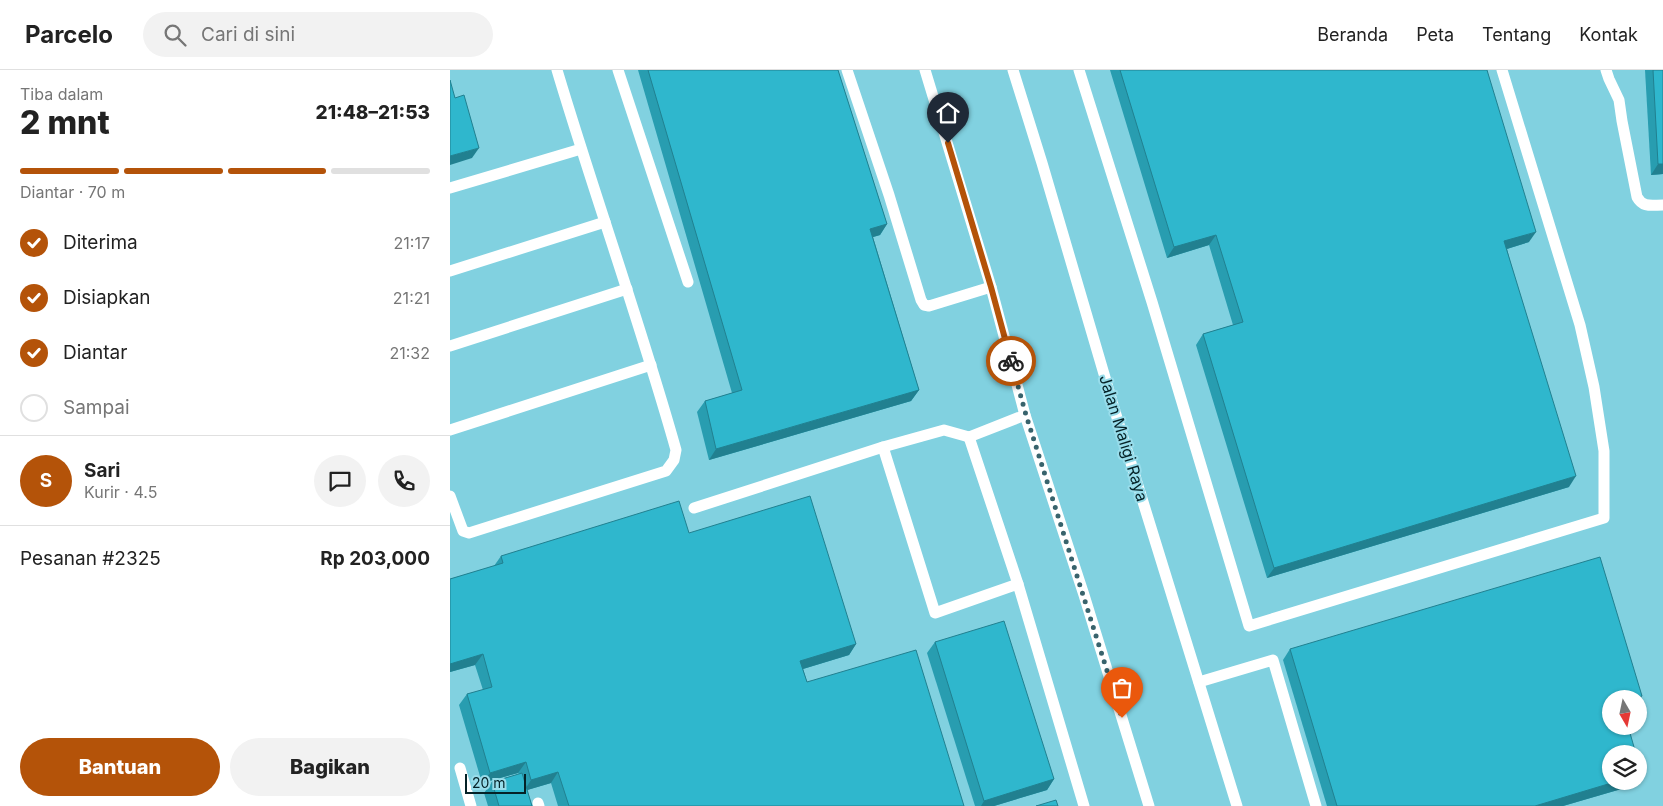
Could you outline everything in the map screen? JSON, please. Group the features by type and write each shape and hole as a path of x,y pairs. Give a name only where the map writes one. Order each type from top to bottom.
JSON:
{"lane":[{"path":"450,496 463,531 469,533 666,471 674,460 676,450 651,366 557,70"},
{"path":"618,70 688,282"},
{"path":"847,70 924,305 929,306 991,287"},
{"path":"925,70 991,287 1026,415 1149,806"},
{"name":"Jalan Maligi Raya","path":"1013,70 1114,408 1237,806"},
{"path":"1079,70 1152,302 1249,626 1604,518 1604,451 1594,386 1580,326 1502,70"},
{"path":"1606,70 1620,100 1622,121 1637,197 1645,205 1663,205"},
{"path":"450,188 581,149"},
{"path":"450,271 605,222"},
{"path":"450,346 627,289"},
{"path":"450,430 651,366"},
{"path":"694,508 883,447 944,430 969,437 1026,415"},
{"path":"969,437 1018,584 1084,806"},
{"path":"883,447 934,613 1018,584"},
{"path":"1199,682 1274,660 1316,806"},
{"path":"460,768 471,806"}],"shaded area":[{"path":"450,70 1663,70 1663,806 450,806"}],"building":[{"path":"648,70 838,70 887,224 870,229 919,390 716,449 705,401 742,390"},
{"path":"1120,70 1487,70 1536,232 1504,241 1576,476 1274,568 1203,334 1243,322 1216,235 1174,247"},
{"path":"1653,70 1663,70 1663,164 1658,164"},
{"path":"450,80 455,98 464,95 479,148 450,156"},
{"path":"810,496 856,644 800,661 807,682 916,650 964,806 569,806 558,772 531,780 526,762 490,773 467,694 492,687 483,654 450,664 450,579 503,563 501,556 679,501 689,533"},
{"path":"1600,557 1640,690 1602,690 1602,735 1631,735 1633,745 1602,745 1602,786 1535,806 1337,806 1290,649"},
{"path":"1004,621 1054,779 984,801 935,642"},
{"path":"522,773 532,806 499,806 492,782"},
{"path":"1056,800 1058,806 1036,806"}],"way so far":[{"path":"1011,361 1026,415 1122,718"}],"route":[{"path":"948,143 1011,361"}]}
